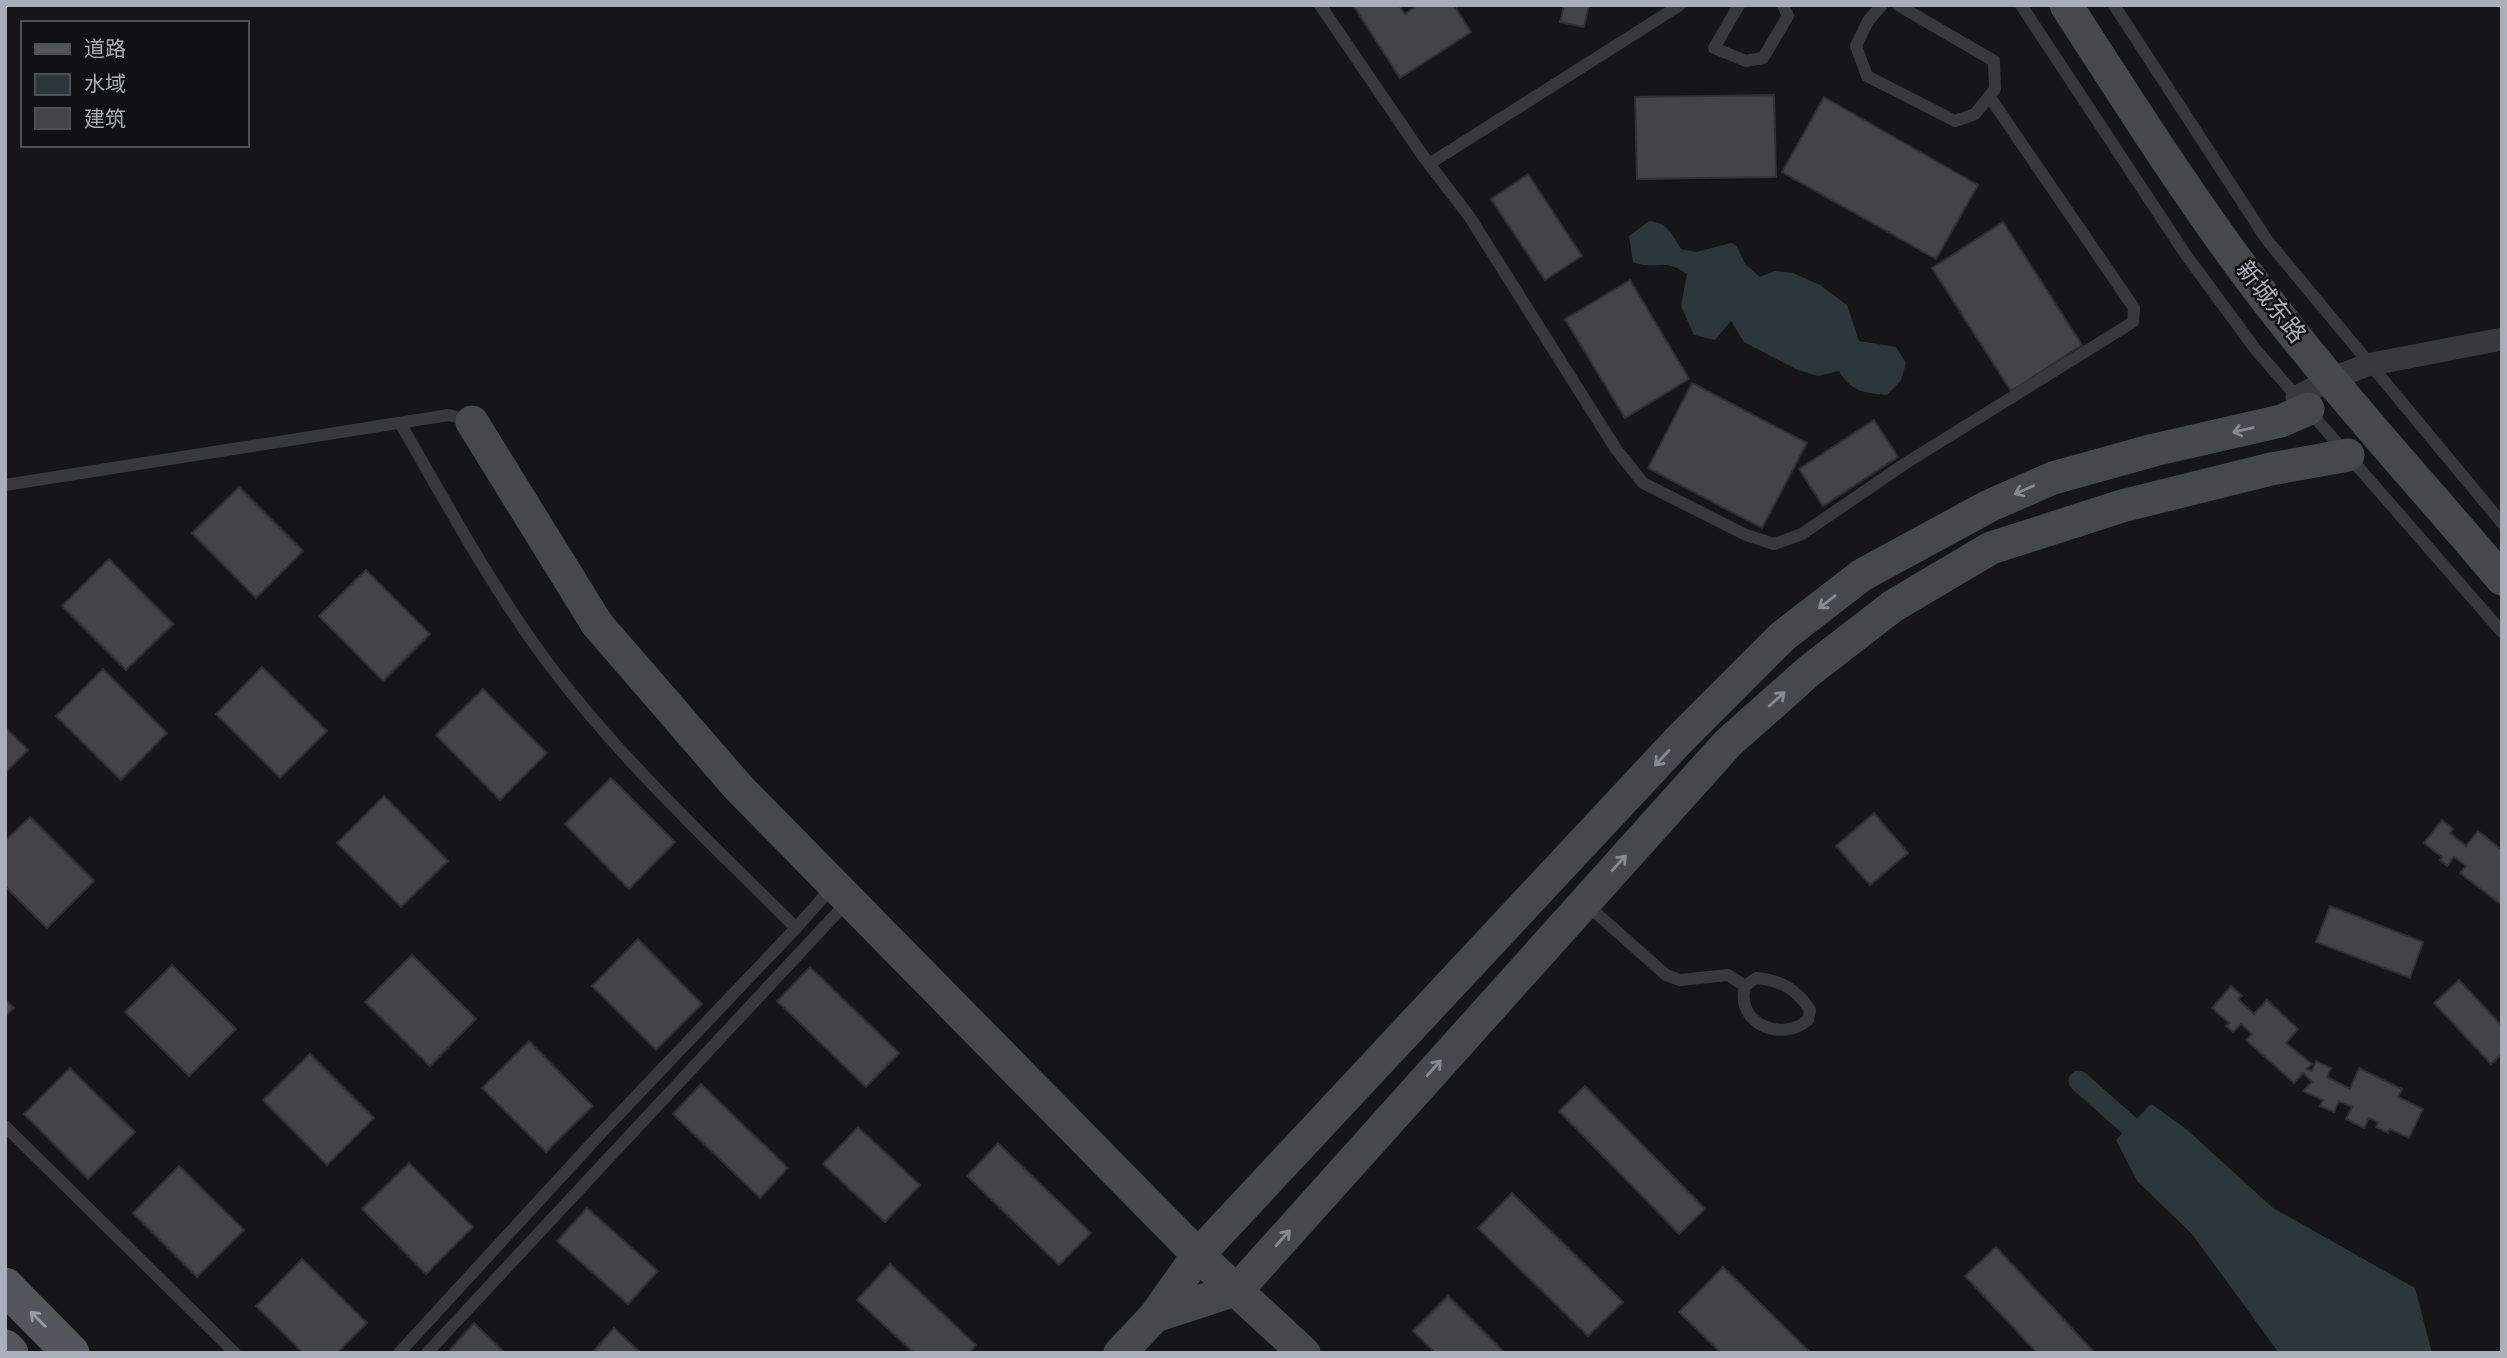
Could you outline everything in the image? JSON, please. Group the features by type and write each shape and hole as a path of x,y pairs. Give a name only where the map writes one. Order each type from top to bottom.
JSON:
{"main road":[{"name":"新城东路","path":"2066,5 2171,166 2247,274 2330,379 2502,579"},
{"path":"1120,1353 1155,1316 1198,1255 1677,742 1783,636 1862,575 1989,506 2053,478 2154,450 2281,421 2303,403"},
{"path":"472,422 597,624 738,787 1198,1255 1238,1289 1304,1353"},
{"path":"1155,1316 1238,1289 1728,743 1809,670 1893,606 1991,548 2122,506 2271,470 2348,455"},
{"path":"5,1286 71,1353"},
{"path":"5,1348 10,1353"}],"street":[{"path":"2303,403 2330,379 2367,365 2502,339"}],"lane":[{"path":"1320,5 1429,164 1469,216 1616,449 1643,483 1746,535 1774,544 1802,534 1906,463 2133,321 2134,308 1989,96"},
{"path":"1429,164 1680,5"},
{"path":"1739,5 1714,48 1746,61 1763,58 1788,16 1783,5"},
{"path":"1882,5 1868,21 1856,46 1867,76 1955,121 1975,114 1995,89 1994,61 1898,5"},
{"path":"2021,5 2186,255 2256,350 2502,632"},
{"path":"2114,5 2267,240 2367,365 2502,523"},
{"path":"5,485 449,415 472,422"},
{"path":"400,423 508,607 550,666 652,784 796,928"},
{"path":"399,1353 603,1131 796,928 842,892"},
{"path":"427,1353 842,892"},
{"path":"1584,902 1666,975 1680,980 1728,975 1745,986"},
{"path":"1756,978 1772,979 1790,988 1810,1010 1808,1020 1800,1027 1784,1031 1762,1027 1749,1016 1742,998 1745,986 1756,978"},
{"path":"5,1126 235,1353"}],"water":[{"path":"1649,221 1665,226 1681,249 1696,252 1731,243 1737,246 1745,264 1760,277 1775,271 1793,273 1820,285 1847,305 1859,341 1896,347 1906,363 1901,380 1887,395 1865,392 1854,387 1839,371 1818,376 1798,370 1744,342 1731,321 1715,340 1694,335 1681,306 1687,274 1672,266 1633,262 1629,236"},
{"path":"2151,1104 2185,1128 2273,1208 2415,1288 2432,1353 2279,1353 2192,1234 2137,1181 2116,1140"}],"building":[{"path":"1353,5 1399,5 1405,14 1418,5 1454,5 1471,32 1400,78"},
{"path":"1564,5 1589,5 1584,27 1560,22"},
{"path":"1774,95 1776,177 1637,179 1635,97"},
{"path":"1824,97 1978,185 1936,259 1782,172"},
{"path":"1528,174 1582,256 1545,280 1491,199"},
{"path":"2003,222 2082,345 2011,391 1932,268"},
{"path":"1630,280 1689,379 1625,418 1565,319"},
{"path":"1692,383 1807,443 1762,528 1648,468"},
{"path":"1874,420 1898,457 1823,506 1799,469"},
{"path":"239,487 303,551 256,598 192,533"},
{"path":"109,559 173,624 126,670 62,606"},
{"path":"366,570 430,634 383,681 319,616"},
{"path":"262,667 327,731 280,778 216,714"},
{"path":"103,669 167,733 121,780 56,716"},
{"path":"483,689 547,753 500,800 436,735"},
{"path":"5,727 28,750 5,773"},
{"path":"611,778 675,842 629,889 565,824"},
{"path":"384,796 448,861 401,907 337,843"},
{"path":"1874,813 1908,853 1870,885 1836,846"},
{"path":"30,817 94,881 47,928 5,886 5,841"},
{"path":"2442,820 2453,829 2450,833 2466,846 2478,831 2502,850 2502,905 2460,873 2466,866 2454,857 2447,866 2440,860 2442,857 2424,843"},
{"path":"2330,906 2423,942 2410,978 2316,942"},
{"path":"638,939 702,1004 656,1050 592,986"},
{"path":"412,955 476,1019 430,1066 365,1002"},
{"path":"172,965 236,1029 189,1076 125,1012"},
{"path":"810,967 899,1053 866,1087 777,1001"},
{"path":"2459,980 2502,1026 2502,1054 2491,1064 2434,1003"},
{"path":"2231,986 2242,996 2238,999 2254,1014 2267,1000 2298,1029 2286,1043 2312,1064 2307,1069 2312,1071 2316,1061 2331,1068 2327,1077 2350,1089 2359,1068 2402,1089 2398,1097 2423,1109 2409,1138 2390,1129 2388,1133 2376,1127 2378,1122 2369,1118 2364,1128 2346,1119 2352,1107 2339,1101 2334,1112 2320,1106 2323,1100 2303,1091 2312,1082 2303,1073 2294,1083 2246,1040 2252,1034 2241,1024 2233,1032 2226,1026 2229,1023 2212,1008"},
{"path":"5,999 14,1008 5,1016"},
{"path":"529,1041 593,1106 546,1152 482,1088"},
{"path":"310,1054 374,1118 327,1165 263,1100"},
{"path":"70,1068 135,1132 88,1179 24,1114"},
{"path":"701,1084 788,1168 760,1198 673,1114"},
{"path":"1585,1086 1705,1209 1679,1234 1559,1111"},
{"path":"858,1127 920,1185 885,1222 823,1164"},
{"path":"998,1143 1091,1233 1059,1265 967,1176"},
{"path":"409,1163 473,1227 426,1274 362,1209"},
{"path":"179,1166 244,1230 197,1277 133,1213"},
{"path":"1512,1193 1623,1302 1588,1336 1478,1228"},
{"path":"587,1208 658,1271 628,1304 557,1241"},
{"path":"1996,1247 2095,1353 2037,1353 1965,1276"},
{"path":"302,1259 367,1323 337,1353 303,1353 256,1306"},
{"path":"890,1264 976,1345 969,1353 914,1353 857,1300"},
{"path":"1723,1267 1811,1353 1721,1353 1679,1312"},
{"path":"1448,1296 1505,1353 1435,1353 1413,1331"},
{"path":"474,1323 505,1353 447,1353"},
{"path":"614,1328 641,1353 592,1353"}],"waterway":[{"path":"2079,1081 2151,1145"}]}
